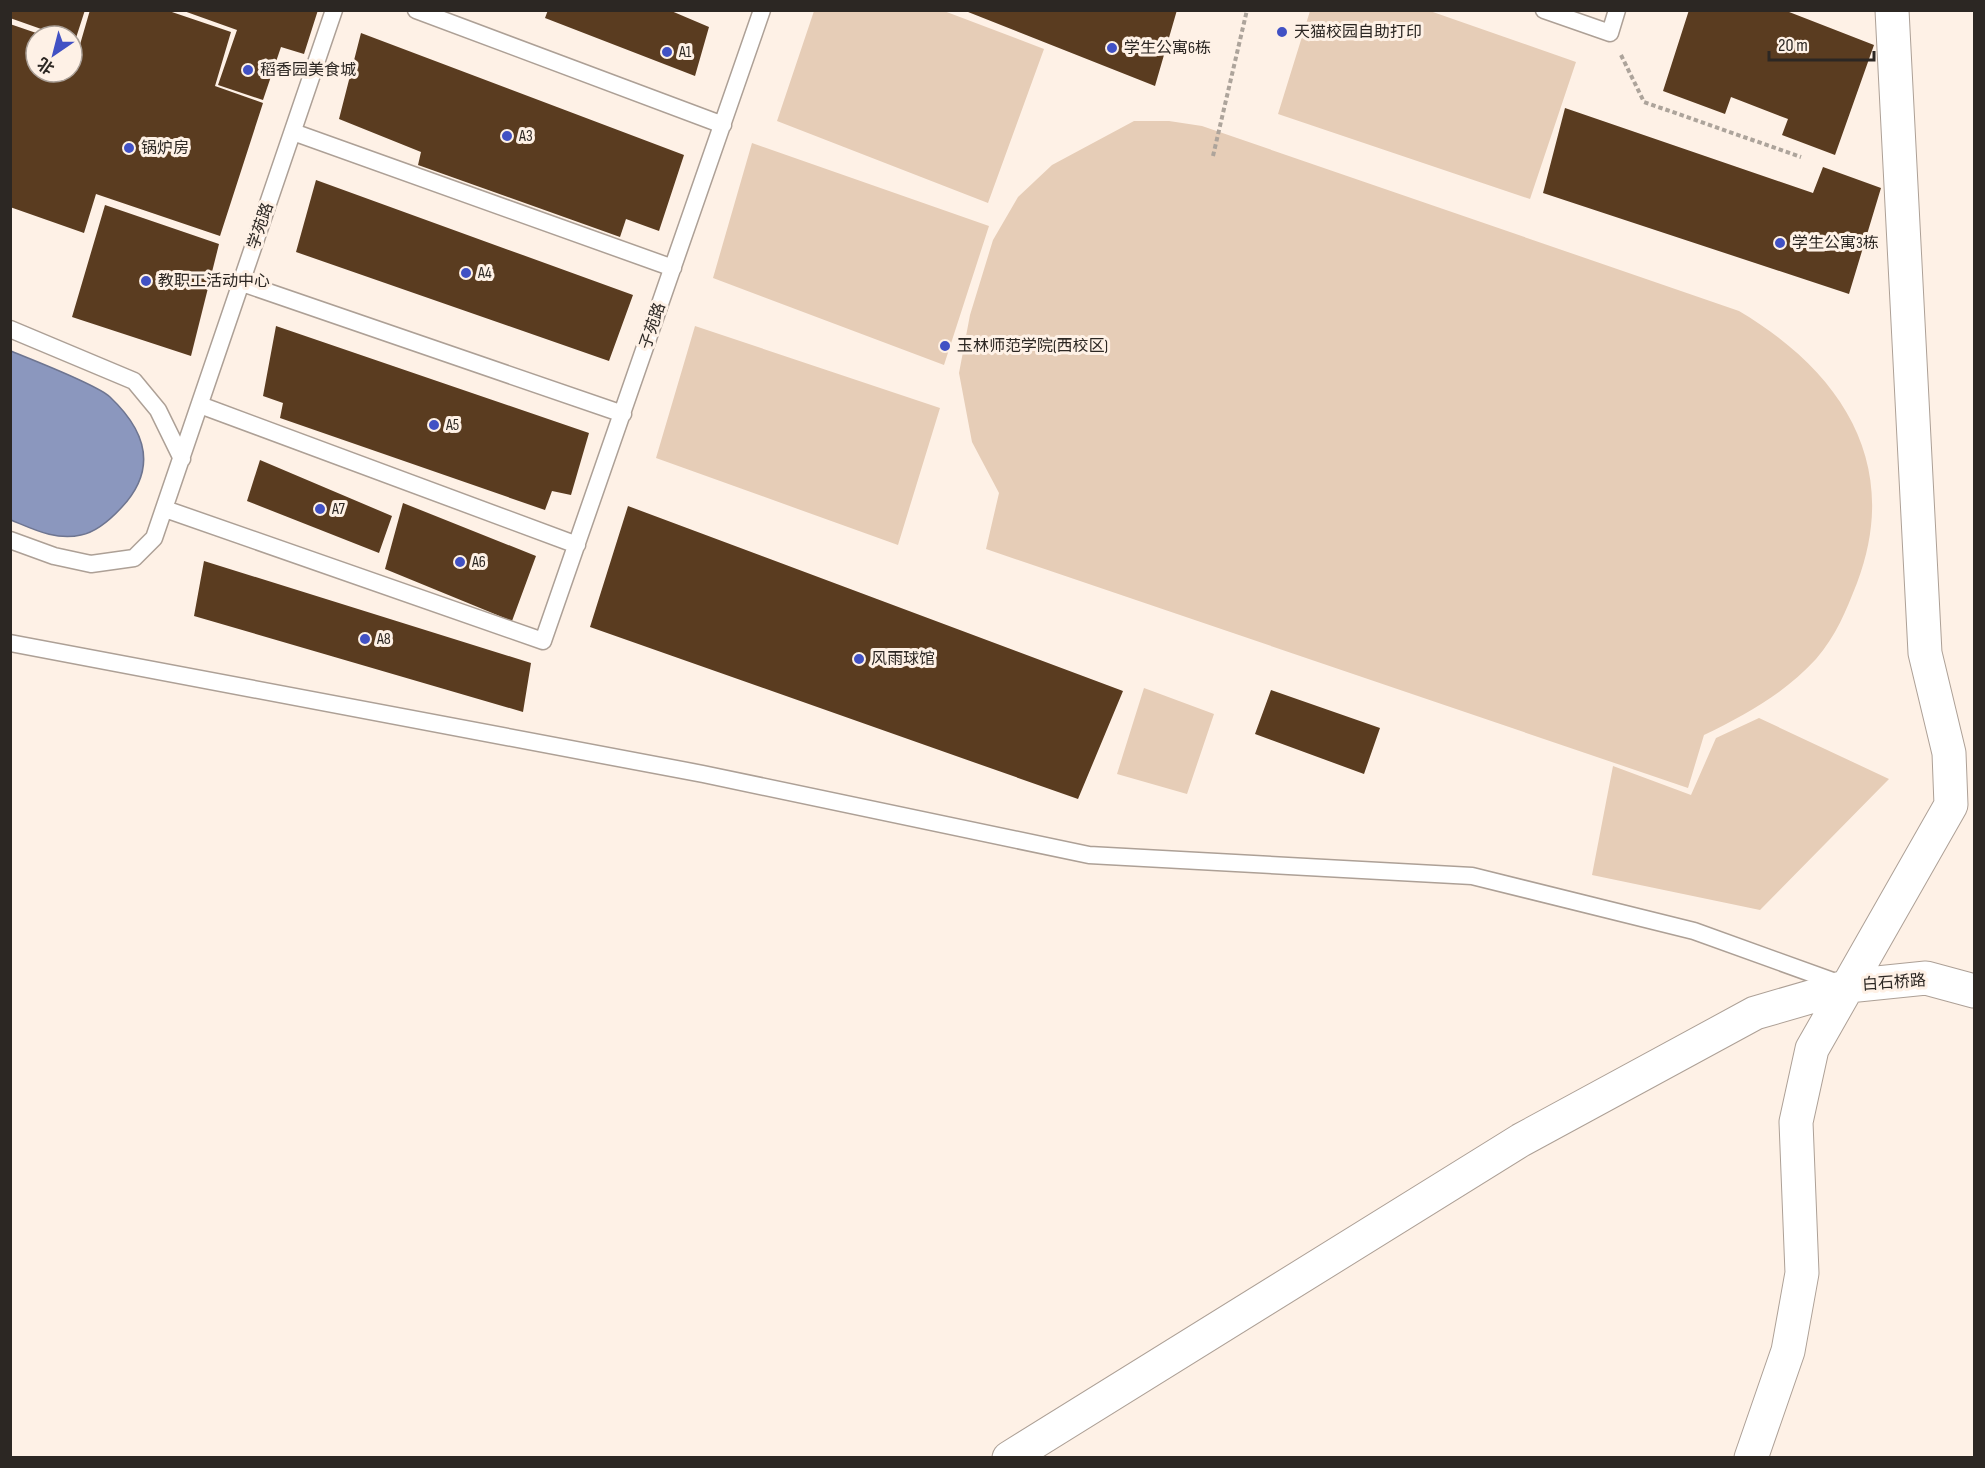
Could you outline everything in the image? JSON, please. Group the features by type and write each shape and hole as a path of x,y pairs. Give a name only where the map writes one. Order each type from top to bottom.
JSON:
{"street":[{"path":"1751,1458 1788,1351 1802,1273 1796,1122 1812,1048 1951,805 1949,753 1925,653 1892,47 1892,10"},
{"name":"白石桥路","path":"1009,1458 1521,1140 1755,1013 1848,986 1926,978 1974,991"}],"lane":[{"name":"学苑路","path":"10,540 54,556 91,564 134,558 154,538 334,10"},
{"path":"416,10 723,125"},
{"name":"子苑路","path":"165,509 543,641 762,10"},
{"path":"1544,10 1610,33 1617,10"},
{"path":"293,132 673,268"},
{"path":"242,283 623,414"},
{"path":"10,329 134,381 158,410 182,459"},
{"path":"200,405 577,545"},
{"path":"10,643 703,774 1089,855 1472,876 1694,931 1848,986"}],"path":[{"path":"1213,156 1247,10"},
{"path":"1610,33 1644,102 1801,157"}],"shaded area":[{"path":"814,11 944,11 1044,49 988,203 777,121"},
{"path":"1310,11 1430,11 1576,62 1530,199 1278,114"},
{"path":"1134,121 1169,121 1202,126 1739,311 1775,335 1807,362 1833,392 1853,425 1867,461 1872,499 1869,540 1857,583 1835,632 1816,659 1777,693 1704,735 1688,788 986,549 999,493 972,442 959,373 970,315 993,240 1018,197 1052,165"},
{"path":"752,143 989,226 944,365 713,278"},
{"path":"695,326 940,408 898,545 656,458"},
{"path":"1144,688 1214,714 1187,794 1117,774"},
{"path":"1759,718 1889,779 1760,910 1592,875 1613,766 1691,795 1716,738"}],"water":[{"path":"11,351 103,392 122,410 139,436 144,464 140,478 122,507 93,531 72,536 54,535 11,520"}],"building":[{"path":"10,10 85,10 80,24 27,24 10,18"},
{"name":"锅炉房","path":"90,10 166,10 231,32 215,86 263,103 220,236 96,194 84,233 10,207 10,24 24,29 24,84 84,84 84,31"},
{"name":"稻香园美食城","path":"181,10 318,10 304,54 281,47 263,100 218,85 237,30"},
{"name":"A1","path":"548,10 669,10 709,27 695,76 545,18"},
{"name":"学生公寓6栋","path":"963,10 1177,10 1155,86"},
{"path":"1689,10 1784,10 1874,45 1835,155 1782,135 1788,119 1731,97 1725,114 1663,91"},
{"name":"A3","path":"361,33 684,155 659,231 626,219 620,237 418,165 421,152 339,119"},
{"name":"学生公寓3栋","path":"1565,108 1813,193 1823,167 1881,188 1849,294 1543,193"},
{"name":"A4","path":"316,180 633,295 609,361 296,252"},
{"name":"教职工活动中心","path":"105,205 219,244 191,356 72,317"},
{"name":"A5","path":"276,326 589,433 571,495 552,491 545,510 280,418 283,403 263,396"},
{"name":"A7","path":"260,460 392,516 379,553 247,501"},
{"name":"A6","path":"403,503 536,556 512,621 385,569"},
{"name":"风雨球馆","path":"628,506 1123,691 1078,799 590,627"},
{"name":"A8","path":"204,561 531,663 523,712 194,616"},
{"path":"1271,690 1380,728 1364,774 1255,734"}],"place":[{"name":"天猫校园自助打印","path":"1282,32"},
{"name":"学生公寓6栋","path":"1112,48"},
{"name":"A1","path":"667,52"},
{"name":"稻香园美食城","path":"248,70"},
{"name":"A3","path":"507,136"},
{"name":"锅炉房","path":"129,148"},
{"name":"学生公寓3栋","path":"1780,243"},
{"name":"A4","path":"466,273"},
{"name":"教职工活动中心","path":"146,281"},
{"name":"玉林师范学院(西校区)","path":"945,346"},
{"name":"A5","path":"434,425"},
{"name":"A7","path":"320,509"},
{"name":"A6","path":"460,562"},
{"name":"A8","path":"365,639"},
{"name":"风雨球馆","path":"859,659"}]}
